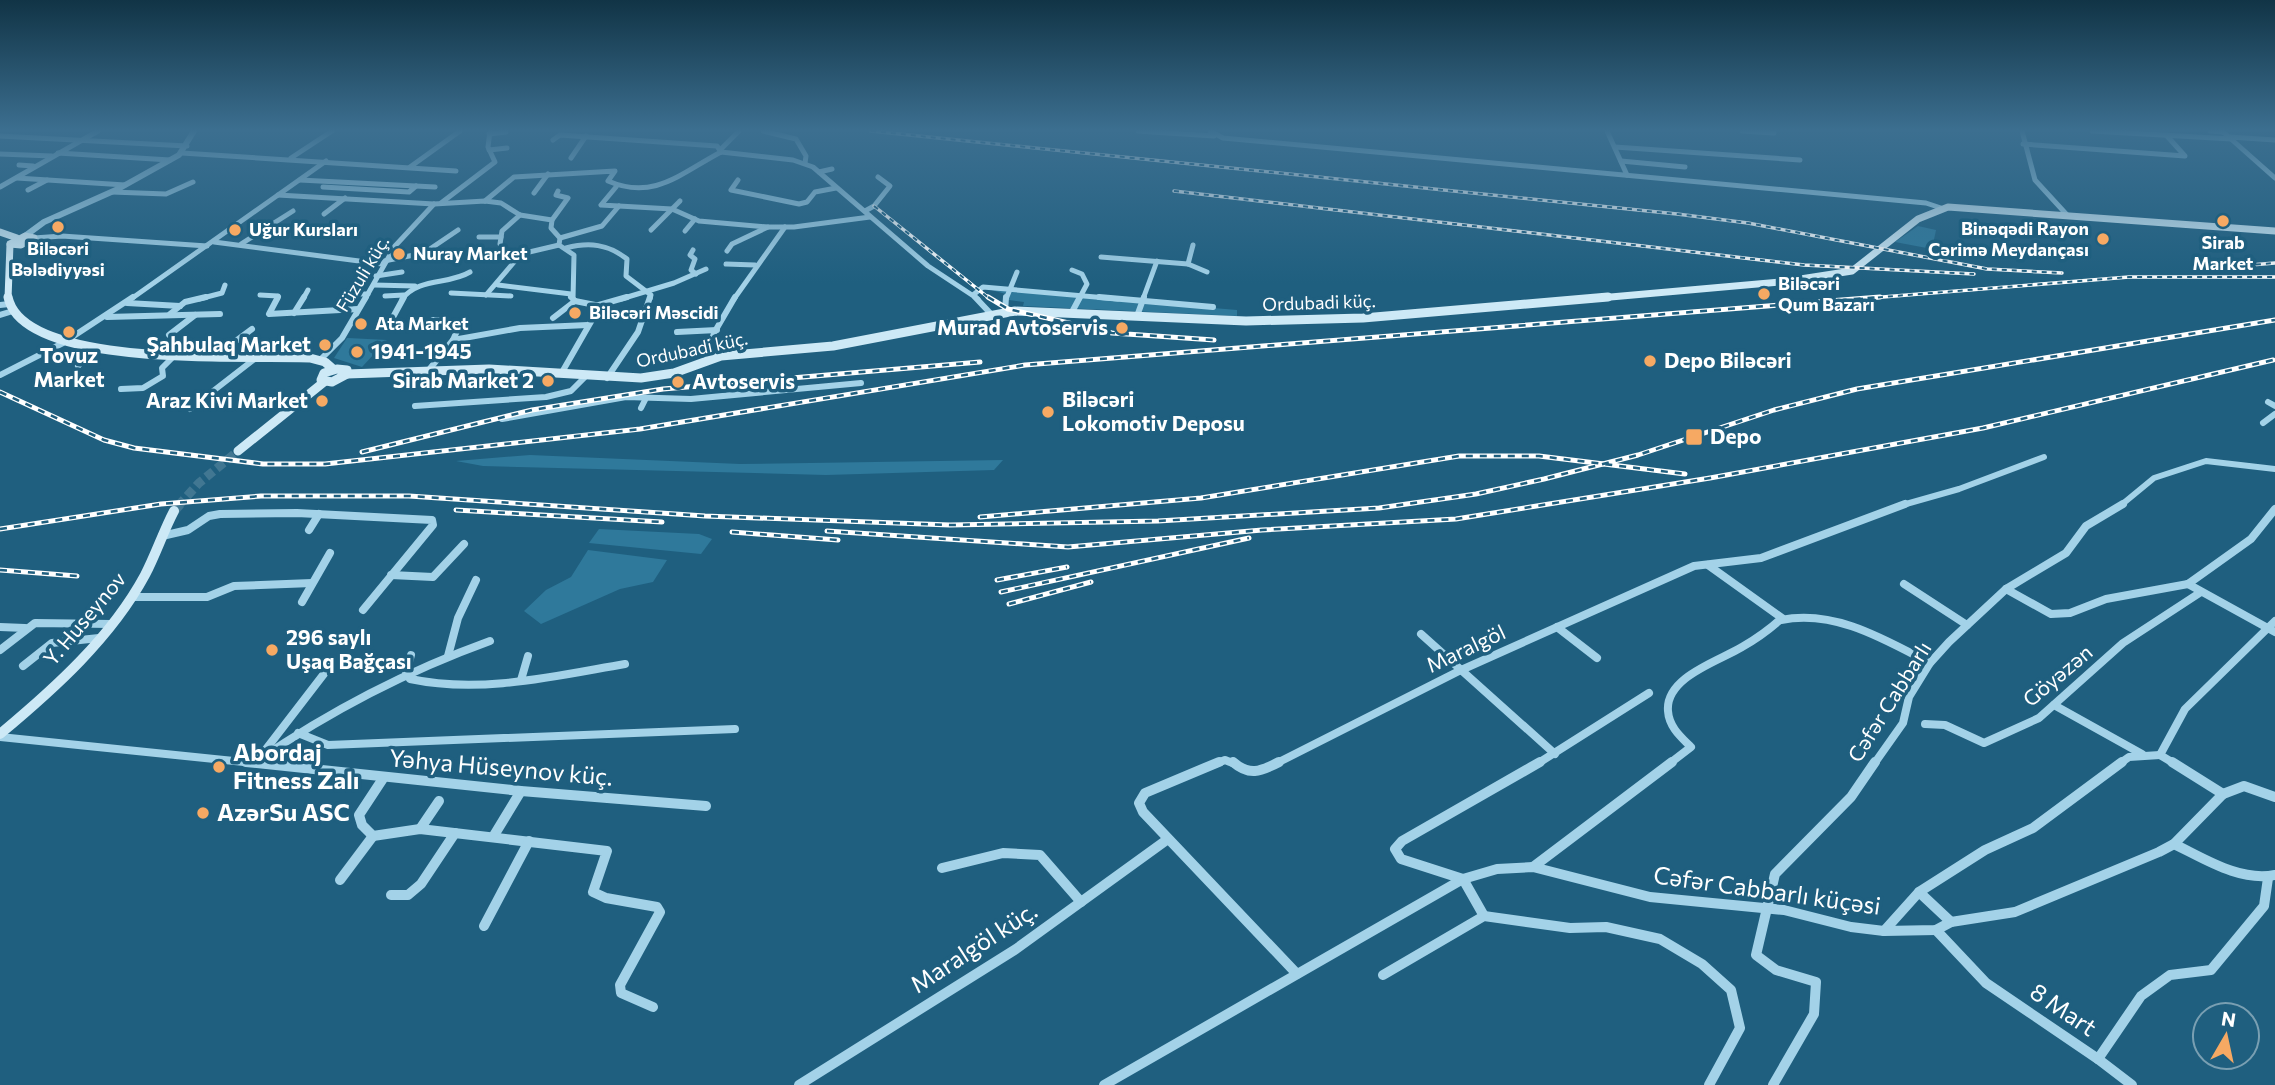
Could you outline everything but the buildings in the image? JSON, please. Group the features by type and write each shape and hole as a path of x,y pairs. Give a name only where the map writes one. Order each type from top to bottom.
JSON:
{"main road":[{"name":"Ordubadi küç.","path":"347,374 489,369 584,377 641,378 674,373 706,360 738,354 833,346 1005,312 1246,321 1363,318 1828,276 1853,271 1893,235 1923,215 1941,208 1972,207 2068,217 2275,231"},
{"path":"0,232 23,240"},
{"path":"23,240 11,260 7,307 32,328 63,344 88,349 320,360 333,369"},
{"path":"11,260 23,240"},
{"path":"238,451 324,382 337,381 347,374 345,369 333,369 321,376 324,382"},
{"name":"Y. Huseynov","path":"0,736 99,638 132,597 148,571 174,511"}],"street":[{"path":"28,190 44,182"},
{"path":"101,182 125,186"},
{"path":"23,240 52,218 133,182"},
{"path":"112,192 166,194 193,182"},
{"path":"1,379 63,344 126,303 298,182"},
{"path":"332,182 435,187"},
{"path":"441,203 469,182"},
{"path":"485,201 507,182"},
{"path":"534,193 542,182"},
{"path":"609,182 616,187 648,190 666,182"},
{"path":"737,182 731,190 799,204 807,202 815,192 836,188"},
{"path":"829,182 928,266 984,302 991,314"},
{"path":"865,211 874,206 890,186 884,182"},
{"path":"1706,182 1926,203 1941,208"},
{"path":"2035,182 2047,215"},
{"path":"323,187 409,192 416,186"},
{"path":"616,187 601,203 672,209 695,219 785,227 870,217"},
{"path":"558,191 556,195 568,198 552,220 551,228 561,244 573,255 575,271 571,294 575,301"},
{"path":"278,195 434,204 485,201 501,203 520,215 552,220"},
{"path":"324,214 346,198"},
{"path":"651,230 680,201"},
{"name":"Füzuli küç.","path":"320,360 342,338 374,285 383,262 434,204"},
{"path":"2044,204 2068,217"},
{"path":"561,244 602,226 619,206"},
{"path":"240,244 293,211"},
{"path":"500,244 504,229 520,215"},
{"path":"685,231 695,219"},
{"path":"727,251 732,244 768,227"},
{"path":"706,360 707,348 755,265 785,227"},
{"path":"213,242 383,262 411,260 458,230"},
{"path":"23,240 62,236 207,246"},
{"path":"479,237 501,237"},
{"path":"486,295 505,277 506,268 528,248 561,244 619,249 627,258 626,276 649,291"},
{"path":"1188,264 1193,245"},
{"path":"692,250 690,255 695,259 691,270 696,274"},
{"path":"429,251 452,251"},
{"path":"1101,257 1188,264 1207,272"},
{"path":"1138,316 1157,261"},
{"path":"726,264 755,265"},
{"path":"553,318 575,301 599,304 649,291 706,270"},
{"path":"1072,270 1087,281 1072,313"},
{"path":"376,276 402,272"},
{"path":"374,285 415,286 461,279 470,272"},
{"path":"1005,312 1005,300 1017,272"},
{"path":"169,315 190,300 222,293 225,285"},
{"path":"498,285 571,294"},
{"path":"392,319 404,295 415,286"},
{"path":"973,295 983,287 1213,307"},
{"path":"294,313 307,290"},
{"path":"607,378 638,332 650,303 649,291"},
{"path":"451,293 511,296"},
{"path":"345,294 368,294"},
{"path":"260,295 278,296 269,314 358,310"},
{"path":"385,296 404,295"},
{"path":"126,303 180,306"},
{"path":"561,374 599,304"},
{"path":"0,315 7,307"},
{"path":"169,335 196,314"},
{"path":"106,316 220,314"},
{"path":"428,371 453,340 461,322 433,320"},
{"path":"453,340 478,333 547,324 588,325"},
{"path":"217,355 252,329"},
{"path":"677,332 717,330"},
{"path":"78,366 84,359 78,356 88,349"},
{"path":"121,389 147,387 163,376 162,368 177,353"},
{"path":"190,409 257,356"},
{"path":"415,405 546,397 570,391 584,377"},
{"path":"641,378 641,408"},
{"path":"502,419 642,397 715,398 862,383"},
{"path":"2268,402 2275,407"},
{"path":"2263,423 2275,414"},
{"name":"Maralgöl","path":"1297,974 1143,813 1139,803 1145,793 1224,760 1244,772 1260,772 1459,671 1694,566 1761,558 1892,508 1959,489 2044,457"},
{"name":"Cəfər Cabbarlı","path":"1773,1085 1814,1014 1816,982 1776,970 1756,955 1775,874 1851,797 1903,723 1909,697 1930,663 2006,589 2066,553 2086,526 2125,503 2154,478 2206,461 2233,462 2275,470"},
{"path":"2006,589 2051,614 2070,613 2106,599 2188,584 2251,539 2275,509"},
{"path":"162,536 188,530 215,514 319,514 432,520 433,525 363,610"},
{"path":"309,530 319,514"},
{"path":"391,575 433,577 464,544"},
{"path":"302,601 330,553"},
{"path":"1708,565 1775,611 1782,618 1780,621"},
{"path":"448,656 458,618 475,580"},
{"path":"132,597 207,597 234,586 312,583"},
{"path":"1904,584 1967,625"},
{"path":"2160,755 2185,709 2273,627 2188,584"},
{"name":"Göyəzən","path":"1925,724 1945,725 1984,743 2039,718 2123,643 2201,592"},
{"path":"1533,867 1611,811 1691,747 1672,726 1668,710 1673,695 1689,674 1733,653 1780,621 1794,615 1819,617 1864,629 1930,663"},
{"path":"0,650 25,628 41,622 111,624"},
{"path":"0,627 25,628"},
{"path":"1557,627 1597,658"},
{"path":"1421,634 1459,671 1555,754"},
{"path":"23,666 52,643 99,638"},
{"path":"257,761 298,733 406,673 490,641"},
{"path":"411,655 406,673 410,679 425,683 521,680 625,664"},
{"path":"521,680 528,656"},
{"path":"257,761 330,666"},
{"path":"1484,916 1463,879 1401,859 1395,849 1402,841 1555,754 1649,693"},
{"path":"2054,705 2142,754"},
{"path":"298,733 328,746 735,729"},
{"name":"Yəhya Hüseynov küç.","path":"0,736 257,761 521,791 706,806"},
{"path":"1884,930 1919,892 1985,850 2033,828 2129,757 2142,754 2160,755 2222,794"},
{"path":"373,836 362,825 359,815 384,776"},
{"path":"2272,877 2236,872 2174,844 2222,794 2240,785 2251,786 2275,797"},
{"path":"494,837 521,791"},
{"path":"420,829 439,801"},
{"path":"340,880 373,836 420,829 607,850 593,892 606,898 657,906 660,912 620,985 621,993 653,1007"},
{"path":"391,895 408,895 421,884 455,833"},
{"name":"Maralgöl küç.","path":"799,1085 1016,949 1168,839"},
{"path":"484,926 529,841"},
{"name":"Cəfər Cabbarlı küçəsi","path":"1104,1085 1463,879 1497,869 1533,867 1650,897 1768,908 1851,927 1936,930 1951,922 2015,912 2174,844"},
{"path":"942,868 1012,851 1031,852 1040,855 1081,902"},
{"name":"8 Mart","path":"1936,930 1986,984 2098,1059 2141,996 2170,975 2211,971 2264,906 2272,877"},
{"path":"1919,892 1951,922"},
{"path":"1383,975 1484,916 1570,928 1606,927 1660,939 1702,964 1731,990 1740,1028 1709,1085"},
{"path":"2098,1059 2132,1085"}],"shaded area":[{"path":"1918,226 1936,230 1932,249 1895,242"},
{"path":"988,289 1237,310 1237,316 1023,306 1024,302 1009,300 1009,295"},
{"path":"347,338 387,340 362,367 334,358"},
{"path":"530,455 740,464 1003,460 994,470 826,475 483,466 456,461"},
{"path":"599,529 699,534 712,539 701,554 589,543"},
{"path":"588,550 667,560 653,582 620,589 541,624 524,611 546,590 571,577"}],"tunnel":[{"path":"178,506 199,483 238,451"},
{"path":"174,511 180,504"}],"railway":[{"path":"1363,182 1748,223 1987,269 2062,273"},
{"path":"1174,191 1804,265 1974,274"},
{"path":"874,206 990,299"},
{"path":"2226,267 2275,263"},
{"path":"1858,299 2129,277 2275,277"},
{"path":"988,297 1008,309 1112,333 1214,340"},
{"path":"0,392 104,440 134,448 263,464 325,464 640,429 1025,365 1880,297"},
{"path":"1603,464 1774,410 1857,389 2275,320"},
{"path":"827,531 1068,547 1262,530 1456,519 1710,478 1983,428 2273,360"},
{"path":"362,452 532,410 663,389 980,362"},
{"path":"980,517 1201,498 1459,456 1539,456 1603,464"},
{"path":"0,529 161,504 261,496 409,496 705,516 950,525 1158,521 1379,508 1476,494 1603,464"},
{"path":"1603,464 1685,474"},
{"path":"456,510 662,522"},
{"path":"732,532 838,540"},
{"path":"1001,592 1249,538"},
{"path":"997,580 1067,567"},
{"path":"0,570 77,576"},
{"path":"1009,604 1091,582"}],"place":[{"name":"Sirab Market","path":"2223,221"},
{"name":"Biləcəri Bələdiyyəsi","path":"58,227"},
{"name":"Uğur Kursları","path":"235,230"},
{"name":"Binəqədi Rayon Cərimə Meydançası","path":"2103,239"},
{"name":"Nuray Market","path":"399,254"},
{"name":"Biləcəri Qum Bazarı","path":"1764,294"},
{"name":"Biləcəri Məscidi","path":"575,313"},
{"name":"Ata Market","path":"361,324"},
{"name":"Murad Avtoservis","path":"1122,328"},
{"name":"Tovuz Market","path":"69,332"},
{"name":"Şahbulaq Market","path":"325,345"},
{"name":"1941-1945","path":"357,352"},
{"name":"Depo Biləcəri","path":"1650,361"},
{"name":"Sirab Market 2","path":"548,381"},
{"name":"Avtoservis","path":"678,382"},
{"name":"Araz Kivi Market","path":"322,401"},
{"name":"Biləcəri Lokomotiv Deposu","path":"1048,412"},
{"name":"Depo","path":"1694,437"},
{"name":"296 saylı Uşaq Bağçası","path":"272,650"},
{"name":"Abordaj Fitness Zalı","path":"219,767"},
{"name":"AzərSu ASC","path":"203,813"}]}
